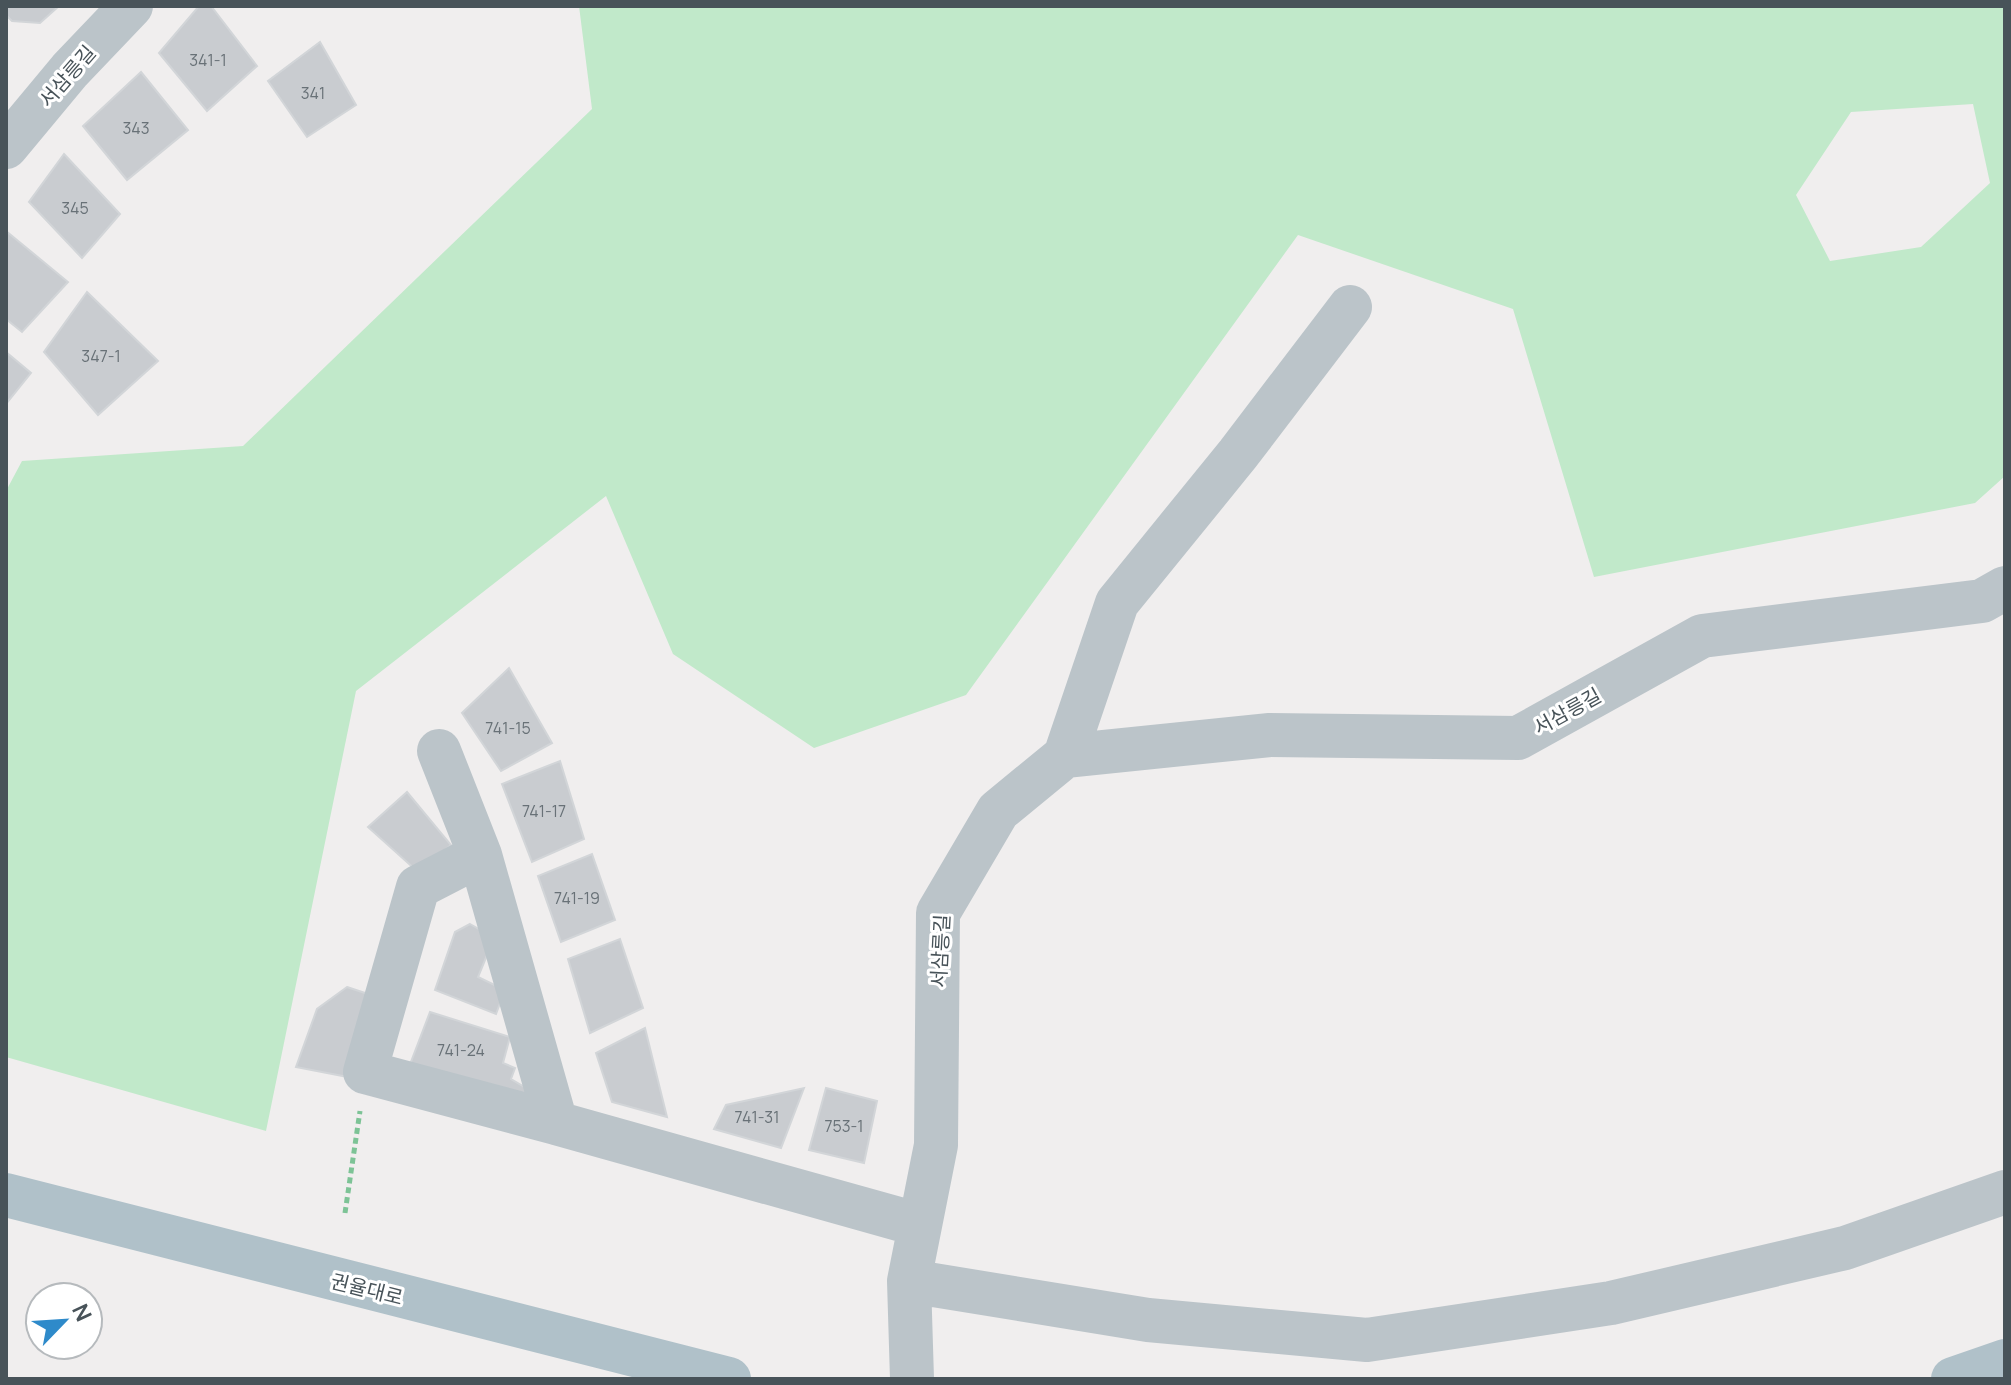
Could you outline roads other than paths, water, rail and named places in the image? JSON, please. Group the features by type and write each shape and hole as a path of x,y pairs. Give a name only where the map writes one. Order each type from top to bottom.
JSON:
{"main road":[{"name":"권율대로","path":"6,1195 729,1379"},
{"path":"1953,1379 2005,1361"}],"street":[{"name":"서삼릉길","path":"13,122 131,6"},
{"path":"1065,756 1117,603 1238,454 1350,307"},
{"name":"서삼릉길","path":"920,1225 936,1145 938,913 998,811 1065,756 1270,735 1518,738 1702,636 1982,601 2005,588"},
{"path":"439,751 480,855 556,1123"},
{"path":"480,855 418,887 365,1072 920,1225 909,1281 912,1379"},
{"path":"909,1281 1148,1320 1367,1340 1611,1303 1845,1248 2005,1192"}]}
